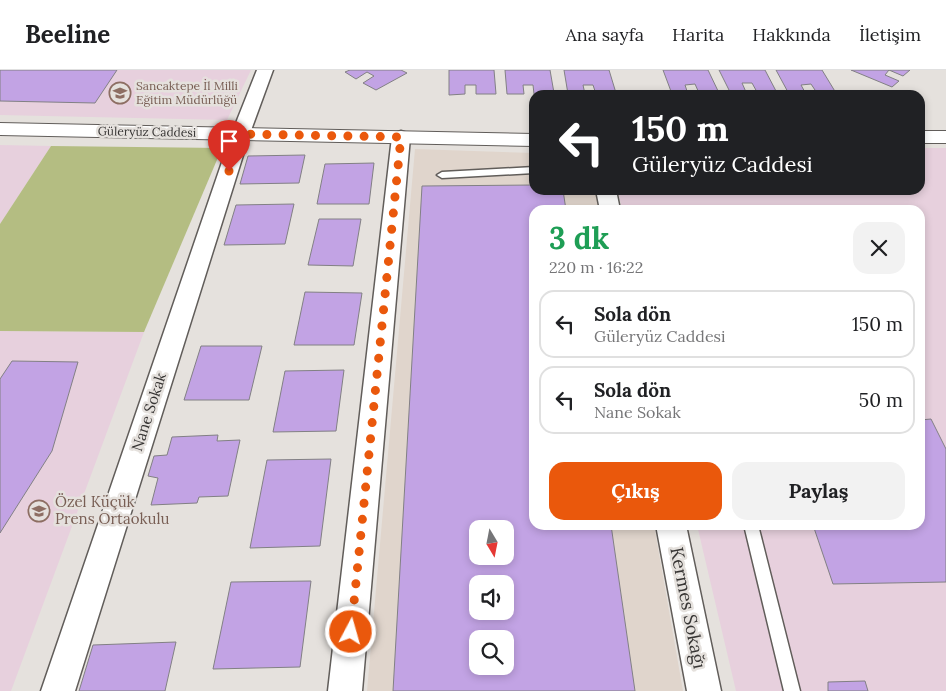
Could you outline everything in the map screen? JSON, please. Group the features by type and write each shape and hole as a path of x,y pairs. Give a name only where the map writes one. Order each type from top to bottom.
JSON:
{"street":[{"name":"Nane Sokak","path":"58,691 241,134 265,70"},
{"name":"Güleryüz Caddesi","path":"0,129 529,140"},
{"path":"345,691 401,137"},
{"path":"925,137 946,137"},
{"name":"Kermes Sokağı","path":"672,530 704,691"}],"lane":[{"path":"442,175 529,170"},
{"path":"752,530 792,691"}],"shaded area":[{"name":"Sancaktepe İl Milli Eğitim Müdürlüğü","path":"0,70 251,70 227,120 0,115"},
{"path":"0,145 51,146 0,224"},
{"path":"925,148 946,148 946,691 736,691 698,530 925,530 925,205 621,205 619,195 925,195"},
{"path":"415,149 529,153 529,195 597,195 599,205 529,205 529,530 655,530 683,691 367,691"},
{"name":"Özel Küçük Prens Ortaokulu","path":"0,331 144,332 11,691 0,691"}],"green space":[{"path":"51,146 222,148 144,332 0,331 0,224"}],"building":[{"path":"0,70 117,70 95,103 0,101"},
{"path":"350,70 401,70 407,73 376,90 363,83 374,76 367,72 356,79 345,72"},
{"path":"449,70 494,70 496,94 476,94 476,85 465,85 465,94 449,95"},
{"path":"505,70 550,70 553,90 534,90 533,85 523,85 524,94 507,94"},
{"path":"564,70 609,70 615,90 595,90 593,85 583,85 584,90 567,90"},
{"path":"663,70 708,70 718,90 698,90 695,84 685,85 687,90 670,90"},
{"path":"719,70 765,70 775,90 756,90 752,83 742,83 745,90 729,90"},
{"path":"776,70 822,70 834,90 815,90 811,84 801,85 804,90 787,90"},
{"path":"851,70 889,70 885,75 899,81 892,87"},
{"path":"889,70 910,70 903,76"},
{"path":"305,155 299,183 240,184 248,156"},
{"path":"374,163 369,204 317,204 325,164"},
{"path":"529,185 529,195 564,195 565,205 529,205 529,530 612,530 635,691 393,691 422,186"},
{"path":"294,204 285,244 224,245 236,205"},
{"path":"319,219 361,219 353,266 308,265"},
{"path":"305,292 362,293 354,345 294,345"},
{"path":"201,346 262,346 249,400 184,400"},
{"path":"12,361 78,362 52,451 0,533 0,379"},
{"path":"344,370 336,431 273,432 285,371"},
{"path":"931,419 946,449 946,582 833,584 815,530 925,530 925,420"},
{"path":"218,435 217,441 240,440 228,496 199,497 197,503 151,505 158,478 148,476 154,456 167,455 172,437"},
{"path":"331,459 320,546 250,548 267,460"},
{"path":"311,581 300,667 213,669 231,582"},
{"path":"176,642 165,691 79,691 93,645"},
{"path":"865,681 868,691 828,691 828,682"}],"place":[{"name":"Sancaktepe İl Milli Eğitim Müdürlüğü","path":"120,93"},
{"name":"Özel Küçük Prens Ortaokulu","path":"39,511"}],"route":[{"path":"229,171 241,134 401,137 351,632"}]}
